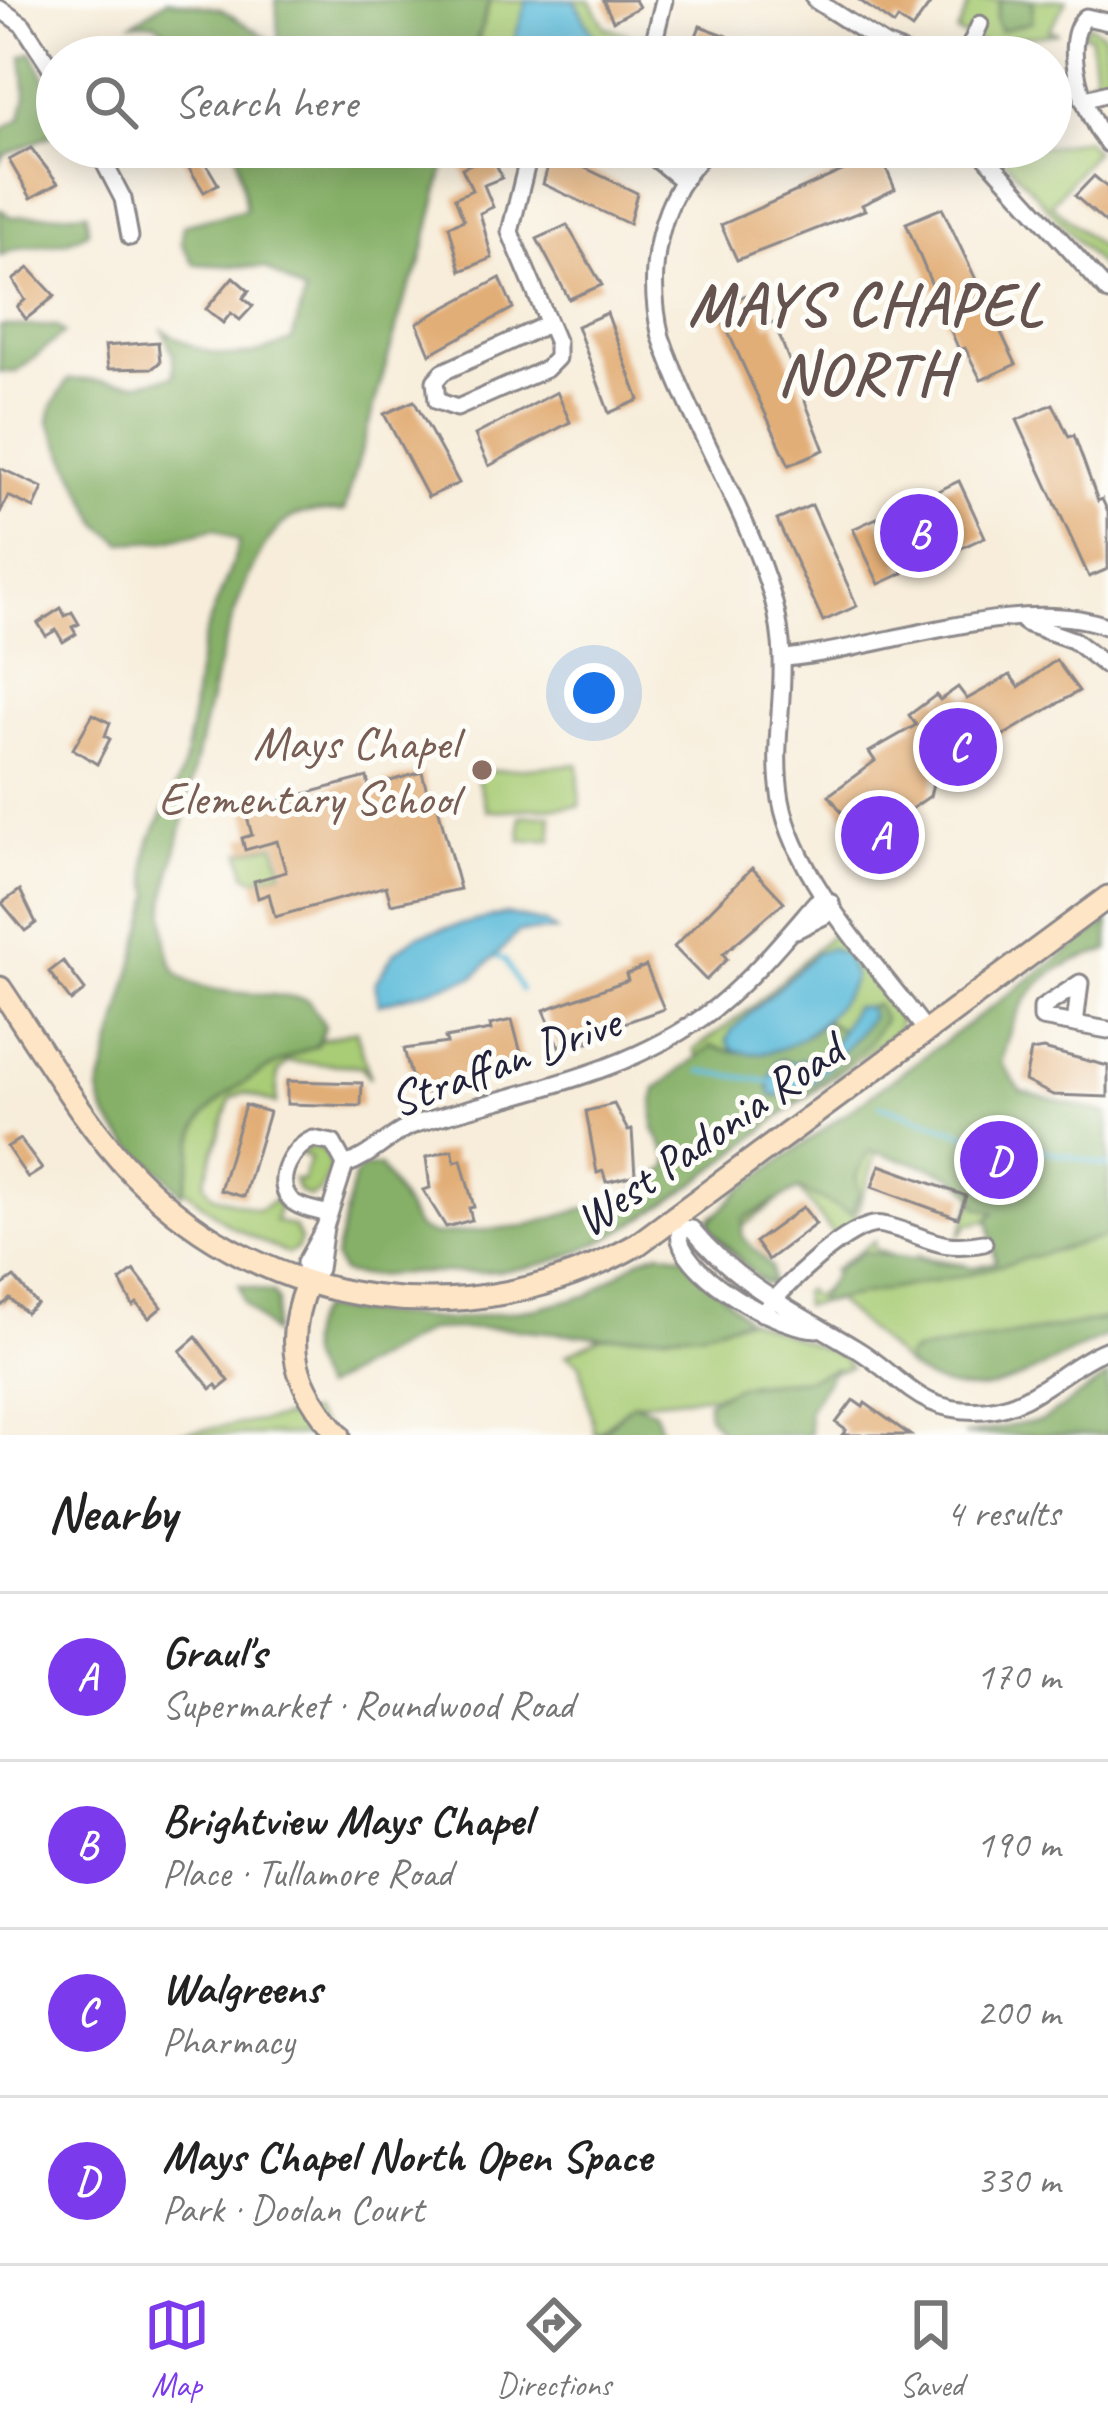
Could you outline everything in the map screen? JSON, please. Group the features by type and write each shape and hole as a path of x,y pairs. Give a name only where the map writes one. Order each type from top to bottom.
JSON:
{"main road":[{"name":"West Padonia Road","path":"0,988 89,1116 153,1193 239,1255 307,1283 406,1302 508,1295 588,1270 678,1224 1108,897"},
{"path":"307,1283 296,1319 292,1361 302,1389 339,1435"}],"street":[{"path":"655,36 664,0"},
{"path":"815,0 870,36"},
{"path":"0,9 36,41"},
{"path":"1108,22 1086,17 1075,28 1083,100 1094,128 1108,143"},
{"path":"975,36 980,24"},
{"path":"1083,100 1108,93"},
{"path":"107,168 123,200 130,237"},
{"path":"526,168 510,232 548,324 558,350 552,365 457,408 437,401 435,381 443,372 548,324"},
{"path":"677,168 687,174"},
{"path":"681,168 687,174"},
{"path":"692,168 658,241 656,315 668,358 771,592 786,658 781,800 792,839 831,903 927,1031"},
{"path":"996,168 1108,292"},
{"path":"786,658 1010,620 1053,616 1108,628"},
{"path":"1010,620 1072,640 1108,667"},
{"name":"Straffan Drive","path":"345,1165 376,1151 411,1126 571,1080 634,1056 712,1010 796,931 826,915 831,903"},
{"path":"1075,1024 1108,1030"},
{"path":"307,1283 319,1269 327,1221 345,1165 334,1143 313,1138 294,1150 285,1176 289,1198 327,1221"},
{"path":"678,1224 680,1239 715,1281 767,1307 794,1327 817,1329 856,1348 909,1392 964,1409 1017,1402 1108,1349"},
{"path":"767,1307 797,1275 867,1225 884,1225 945,1249 984,1243"}],"green space":[{"path":"167,0 221,9 263,36 172,36 155,23 133,23"},
{"path":"276,0 490,0 478,36 278,36"},
{"path":"490,0 590,0 606,28 632,35 632,36 480,36"},
{"path":"971,0 1067,0 1049,30 1059,33 957,33"},
{"path":"1000,0 1033,0 1032,22 1000,31 996,18"},
{"path":"1088,24 1104,34 1108,79 1098,88 1085,81 1095,77 1090,35 1082,35"},
{"path":"32,52 36,60 36,142 4,155 0,162 0,130 21,118 26,98 22,56"},
{"path":"1085,139 1095,151 1051,204 1108,254 1108,275 1012,168 1072,168 1072,142"},
{"path":"239,168 444,168 420,265 405,298 344,511 312,512 283,524 247,581 218,666 166,898 170,958 186,980 218,990 308,1000 325,1026 317,1045 249,1080 204,1117 181,1194 121,1136 103,1109 99,1091 152,895 146,858 149,843 183,767 202,646 239,542 215,529 163,541 122,543 99,524 49,422 52,406 69,379 140,383 174,376 173,354 163,330 197,348 226,355 256,353 292,340 305,294 266,268 194,264 182,244 183,225 246,209"},
{"path":"0,209 11,217 87,212 88,231 67,241 0,256"},
{"path":"0,326 57,326 64,333 17,372 0,372"},
{"path":"578,764 580,806 487,811 475,772"},
{"path":"551,815 552,840 521,841 520,816"},
{"path":"275,844 283,872 253,879 245,874 241,852"},
{"path":"1108,922 1108,951 1067,965 1036,988 1014,1021 1002,1063 1021,1091 1108,1114 1108,1236 962,1276 816,1303 837,1269 863,1252 973,1267 996,1262 988,1219 994,1212 977,1207 962,1183 933,1168 870,1150 856,1176 859,1194 851,1214 799,1189 743,1219 742,1236 771,1267 772,1284 754,1274 712,1230 710,1221 742,1189"},
{"path":"836,930 900,1018 898,1030 748,1140 694,1050 751,1008"},
{"path":"877,1004 884,1020 868,1044 722,1164 602,1240 560,1259 510,1270 342,1273 335,1258 354,1177 362,1168 380,1166 418,1228 434,1235 525,1226 629,1196 668,1167 669,1158 654,1129 656,1089 712,1046 756,1052 800,1039 827,1021 842,1030 829,1053 793,1063 782,1059 768,1087 774,1097 790,1092 829,1065 871,1016 868,1007"},
{"path":"356,1030 370,1078 361,1066 287,1062 278,1073 276,1104 245,1093 231,1098 204,1182 212,1195 258,1210 275,1200 280,1206 275,1221 294,1227 300,1240 297,1249 287,1254 230,1226 160,1170 214,1091 300,1046"},
{"path":"912,1070 1108,1126 1108,1319 913,1352 907,1357 908,1367 835,1300 804,1306 802,1292 806,1289 813,1297 838,1279 832,1270 874,1241 875,1249 913,1264 918,1255 977,1270 1000,1265 990,1220 967,1225 959,1237 979,1184 879,1146 853,1223 835,1237 797,1187 735,1232 773,1284 764,1285 708,1231 710,1218"},
{"path":"310,1146 324,1149 331,1168 321,1191 310,1197 299,1192 293,1179 302,1181 310,1158 301,1154"},
{"path":"660,1252 684,1256 747,1319 700,1332 602,1337 504,1328 429,1330 322,1389 312,1369 307,1339 320,1309 450,1320 536,1308 589,1295 641,1258"},
{"path":"239,1285 273,1293 278,1301 272,1333 244,1303"},
{"path":"747,1319 843,1357 850,1367 808,1379 752,1383 715,1395 633,1403 595,1435 580,1364 566,1355 602,1337 700,1332"},
{"path":"1108,1319 1108,1336 1033,1372 986,1388 961,1389 908,1367 906,1357 913,1352"},
{"path":"834,1369 808,1411 810,1435 723,1435 708,1415 708,1401 738,1386 808,1379"},
{"path":"1108,1376 1108,1435 963,1435 1043,1420"},
{"path":"633,1403 654,1410 663,1435 600,1435"},
{"path":"311,1412 330,1435 167,1435 299,1415"}],"water":[{"path":"527,0 574,0 594,36 516,36"},
{"path":"505,914 545,923 556,931 519,932 474,977 379,1004 375,983 394,953 418,935"},
{"path":"831,948 846,956 854,977 820,1023 768,1052 731,1048 727,1041 732,1030 816,953"},
{"path":"854,1007 868,1007 871,1016 840,1054 799,1089 771,1095 769,1080 778,1060 793,1063 829,1053"}],"building":[{"path":"603,0 635,0 639,7 613,21"},
{"path":"859,0 933,0 912,29 898,19 894,25"},
{"path":"700,26 727,36 696,36"},
{"path":"31,148 36,168 46,168 58,183 31,198 9,160"},
{"path":"189,168 208,168 218,184 204,192"},
{"path":"462,168 498,168 502,178 484,185 493,207 480,213 492,258 461,271 449,226 464,220 455,198 472,190"},
{"path":"548,168 585,168 637,193 629,224 543,184"},
{"path":"849,168 886,168 895,189 862,205 865,210 737,260 721,225"},
{"path":"1094,176 1108,188 1108,225 1075,196"},
{"path":"942,208 1016,364 981,380 965,348 959,350 906,223"},
{"path":"567,225 602,285 569,299 537,239"},
{"path":"29,268 55,296 26,319 17,307 25,300 13,280"},
{"path":"233,277 249,291 243,298 253,306 240,320 231,313 223,323 206,309"},
{"path":"500,278 513,308 430,354 417,323"},
{"path":"753,292 768,325 774,322 824,450 789,465 717,308"},
{"path":"607,313 639,400 609,413 577,326"},
{"path":"158,342 160,362 153,368 108,369 105,346"},
{"path":"557,392 570,422 489,466 475,435"},
{"path":"414,401 459,483 428,497 384,414"},
{"path":"1053,404 1069,437 1074,435 1098,501 1102,499 1108,512 1108,569 1089,577 1017,420"},
{"path":"0,468 43,488 34,508 8,496 0,513"},
{"path":"959,481 985,537 961,548 955,537 899,562 903,573 879,584 853,529 877,518 881,527 940,500 936,492"},
{"path":"812,505 857,606 823,621 777,520"},
{"path":"61,608 65,616 72,612 79,624 72,627 76,634 63,642 56,630 46,636 38,623"},
{"path":"1056,660 1079,691 1004,735 988,733 936,771 930,796 904,814 903,830 871,853 829,795 875,761 869,752 916,725 909,715 936,695 940,700 958,687 967,699 1010,675 1019,687"},
{"path":"93,714 110,723 105,736 110,739 97,764 73,749"},
{"path":"422,772 430,802 436,800 460,889 391,904 386,886 275,917 269,894 258,898 254,881 286,872 277,841 245,850 242,838 252,835 245,810 367,777 369,787"},
{"path":"752,868 784,902 723,954 727,959 706,980 674,947"},
{"path":"20,890 36,923 25,931 2,903"},
{"path":"63,961 85,990 71,1001 49,972"},
{"path":"646,966 664,1009 587,1036 590,1042 562,1053 544,1010 628,980 626,974"},
{"path":"512,1020 524,1064 445,1080 447,1087 416,1095 404,1049 447,1043 445,1038 491,1030 490,1025"},
{"path":"1043,1049 1108,1066 1108,1097 1053,1095 1025,1081 1031,1051"},
{"path":"287,1081 362,1083 361,1106 287,1104"},
{"path":"614,1104 628,1131 632,1130 635,1175 606,1182 603,1171 597,1173 586,1111"},
{"path":"245,1105 269,1112 244,1197 220,1190"},
{"path":"20,1139 42,1169 28,1178 7,1147"},
{"path":"452,1150 455,1162 461,1160 474,1207 469,1208 472,1220 446,1227 423,1190 430,1188 426,1157"},
{"path":"880,1165 966,1196 958,1218 872,1187"},
{"path":"803,1207 816,1224 768,1260 755,1242"},
{"path":"134,1270 162,1307 149,1318 137,1303 133,1306 120,1281"},
{"path":"14,1277 37,1304 26,1313 10,1299 0,1307 0,1287"},
{"path":"196,1337 229,1381 219,1389 216,1385 211,1389 180,1351"},
{"path":"853,1400 863,1407 865,1403 910,1435 842,1435 846,1430 836,1423"}],"waterway":[{"path":"498,957 505,960 521,990"},
{"path":"701,1071 772,1082"},
{"path":"880,1105 965,1134 1002,1134 1015,1143 1108,1166"}],"place":[{"name":"Brightview Mays Chapel","path":"919,533"},
{"name":"Walgreens","path":"958,747"},
{"name":"Mays Chapel Elementary School","path":"482,770"},
{"name":"Graul's","path":"880,835"},
{"name":"Mays Chapel North Open Space","path":"999,1160"}],"district":[{"name":"MAYS CHAPEL NORTH","path":"866,338"}]}
